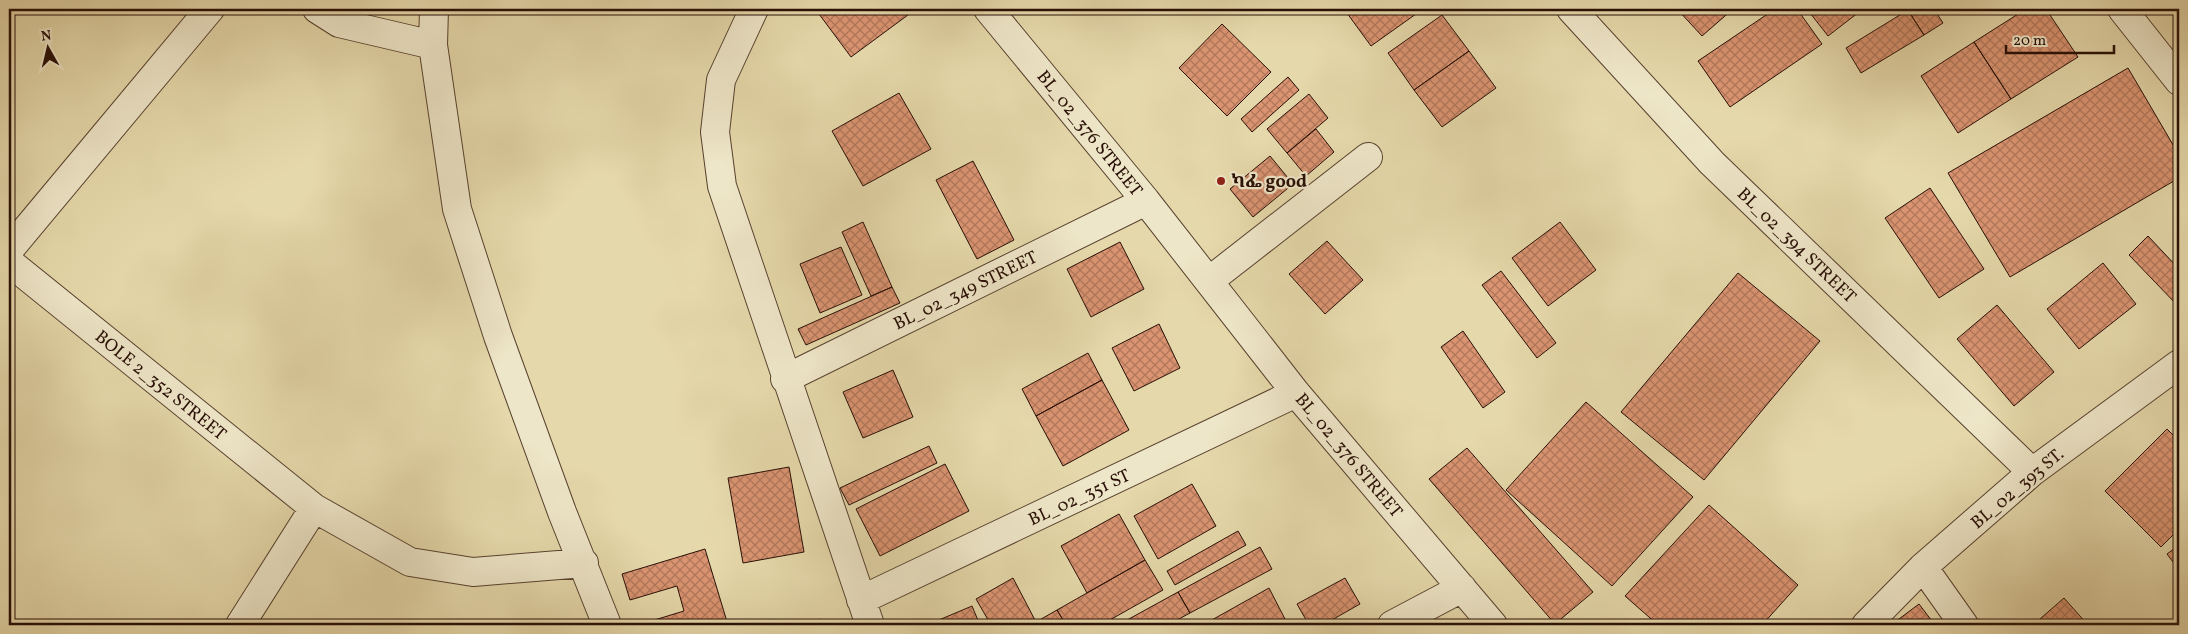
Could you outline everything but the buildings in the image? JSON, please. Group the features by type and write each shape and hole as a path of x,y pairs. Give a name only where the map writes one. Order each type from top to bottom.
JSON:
{"street":[{"path":"9,250 210,9"},
{"path":"318,9 339,23 433,45"},
{"path":"434,9 433,45 457,208 498,336 562,512 584,563 607,625"},
{"path":"754,9 721,80 715,132 722,186 785,379 866,613"},
{"name":"BL_02_376 STREET","path":"988,9 1146,201 1296,393 1493,625"},
{"name":"BL_02_394 STREET","path":"1571,9 1712,162 2032,472"},
{"path":"2122,9 2179,81"},
{"path":"1208,281 1368,156"},
{"name":"BL_02_349 STREET","path":"785,379 1146,201"},
{"name":"BOLE 2_352 STREET","path":"9,262 314,508 410,562 473,572 584,563"},
{"name":"BL_02_393 ST.","path":"1866,625 1923,568 2032,472 2179,364"},
{"name":"BL_02_351 ST","path":"866,613 1296,393"},
{"path":"240,625 314,508"},
{"path":"1923,568 1964,625"},
{"path":"1392,625 1462,588"}],"place":[{"name":"ካፌ good","path":"1221,181"}]}
